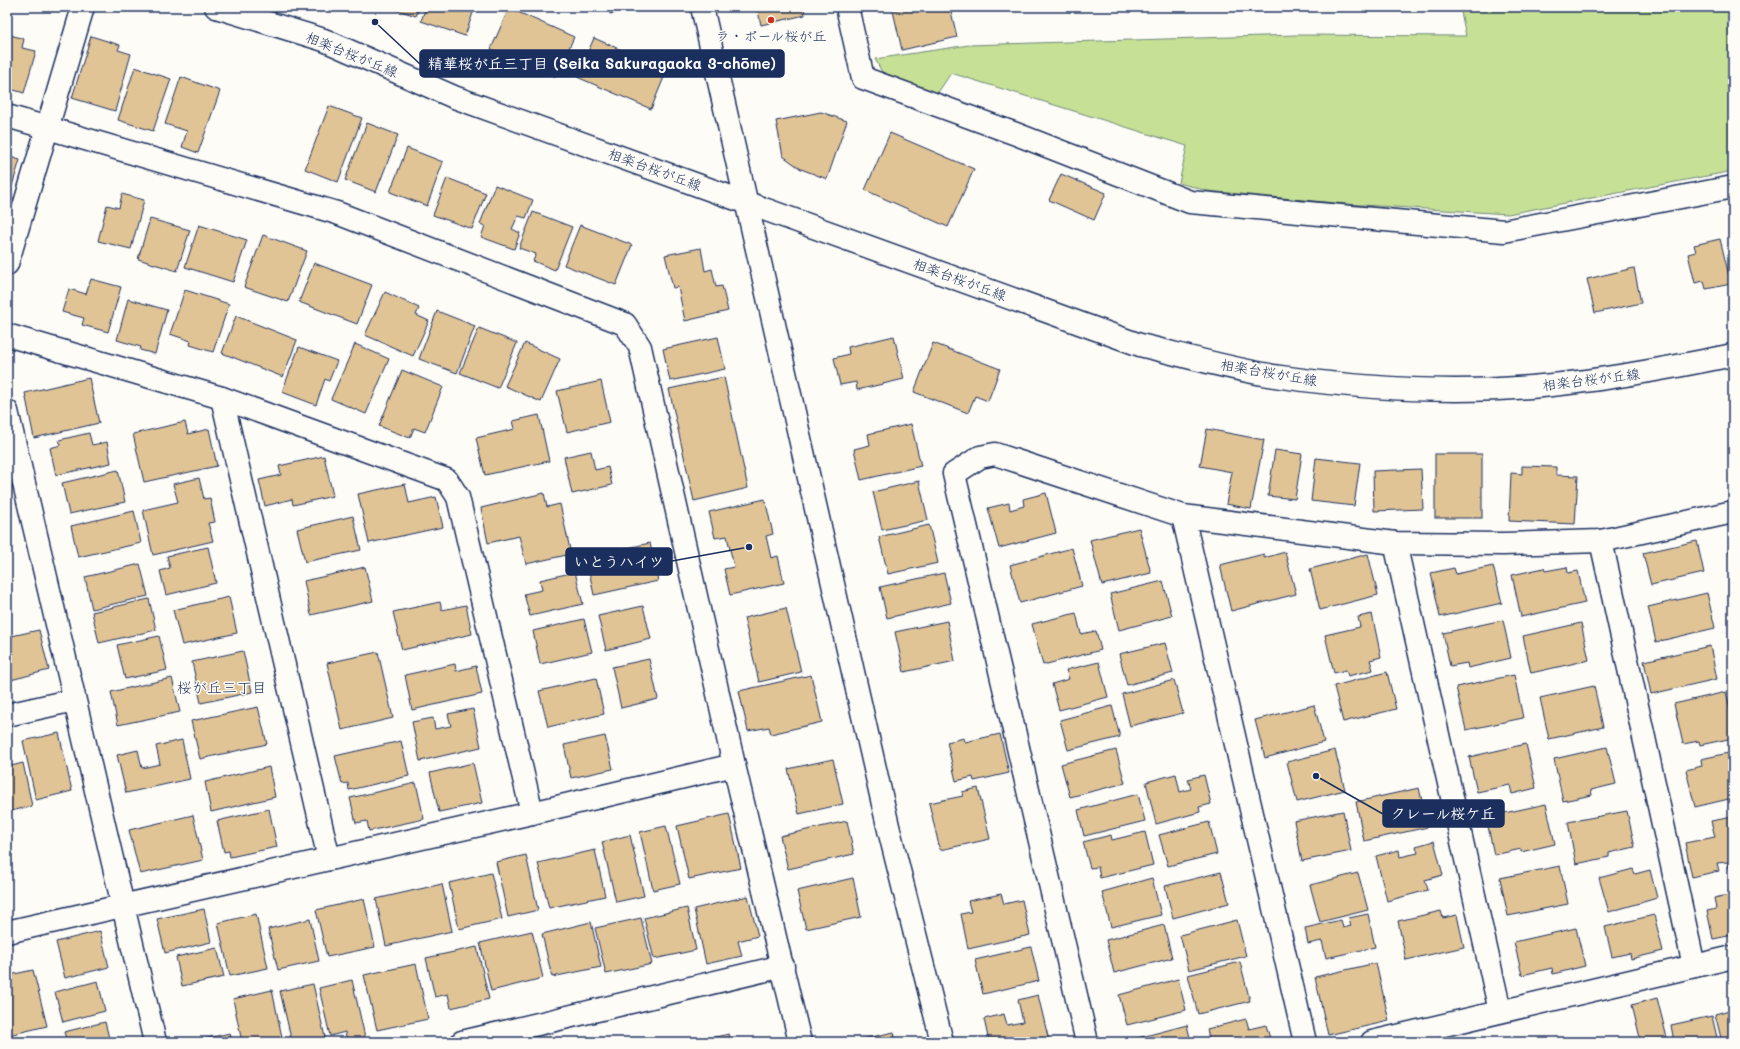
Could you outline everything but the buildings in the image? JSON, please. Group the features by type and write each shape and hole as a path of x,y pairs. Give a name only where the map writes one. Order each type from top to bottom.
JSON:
{"street":[{"path":"7,264 83,7"},
{"name":"相楽台桜が丘線","path":"216,7 324,40 454,97 1140,345 1280,376 1398,388 1478,389 1542,386 1651,372 1733,355"},
{"path":"702,7 888,826 942,1042"},
{"path":"847,7 863,78 1016,134 1190,202 1504,231 1733,187"},
{"path":"7,116 338,213 625,324 640,346 734,765 800,1042"},
{"path":"7,335 222,398 447,480 458,497 532,813"},
{"path":"222,398 328,859"},
{"path":"7,411 155,1042"},
{"path":"1087,1042 954,474 980,457 995,454 1183,516 1395,543 1503,544 1600,541 1733,512"},
{"path":"1183,516 1305,1042"},
{"path":"1600,541 1694,966"},
{"path":"1395,543 1500,1011"},
{"path":"7,715 74,700"},
{"path":"7,932 532,813 734,765"},
{"path":"1372,1042 1733,957"},
{"path":"462,1042 783,966"}],"green space":[{"path":"1460,7 1733,7 1733,171 1508,214 1346,204 1208,191 1179,183 1187,146 951,73 937,94 882,72 875,59 969,45 1297,35 1466,36"}],"place":[{"name":"ラ・ポール桜が丘","path":"771,20"},
{"name":"精華桜が丘三丁目 (Seika Sakuragaoka 3-chōme)","path":"375,22"},
{"name":"いとうハイツ","path":"749,547"},
{"name":"クレール桜ケ丘","path":"1316,776"}],"district":[{"name":"桜が丘三丁目","path":"222,687"}]}
